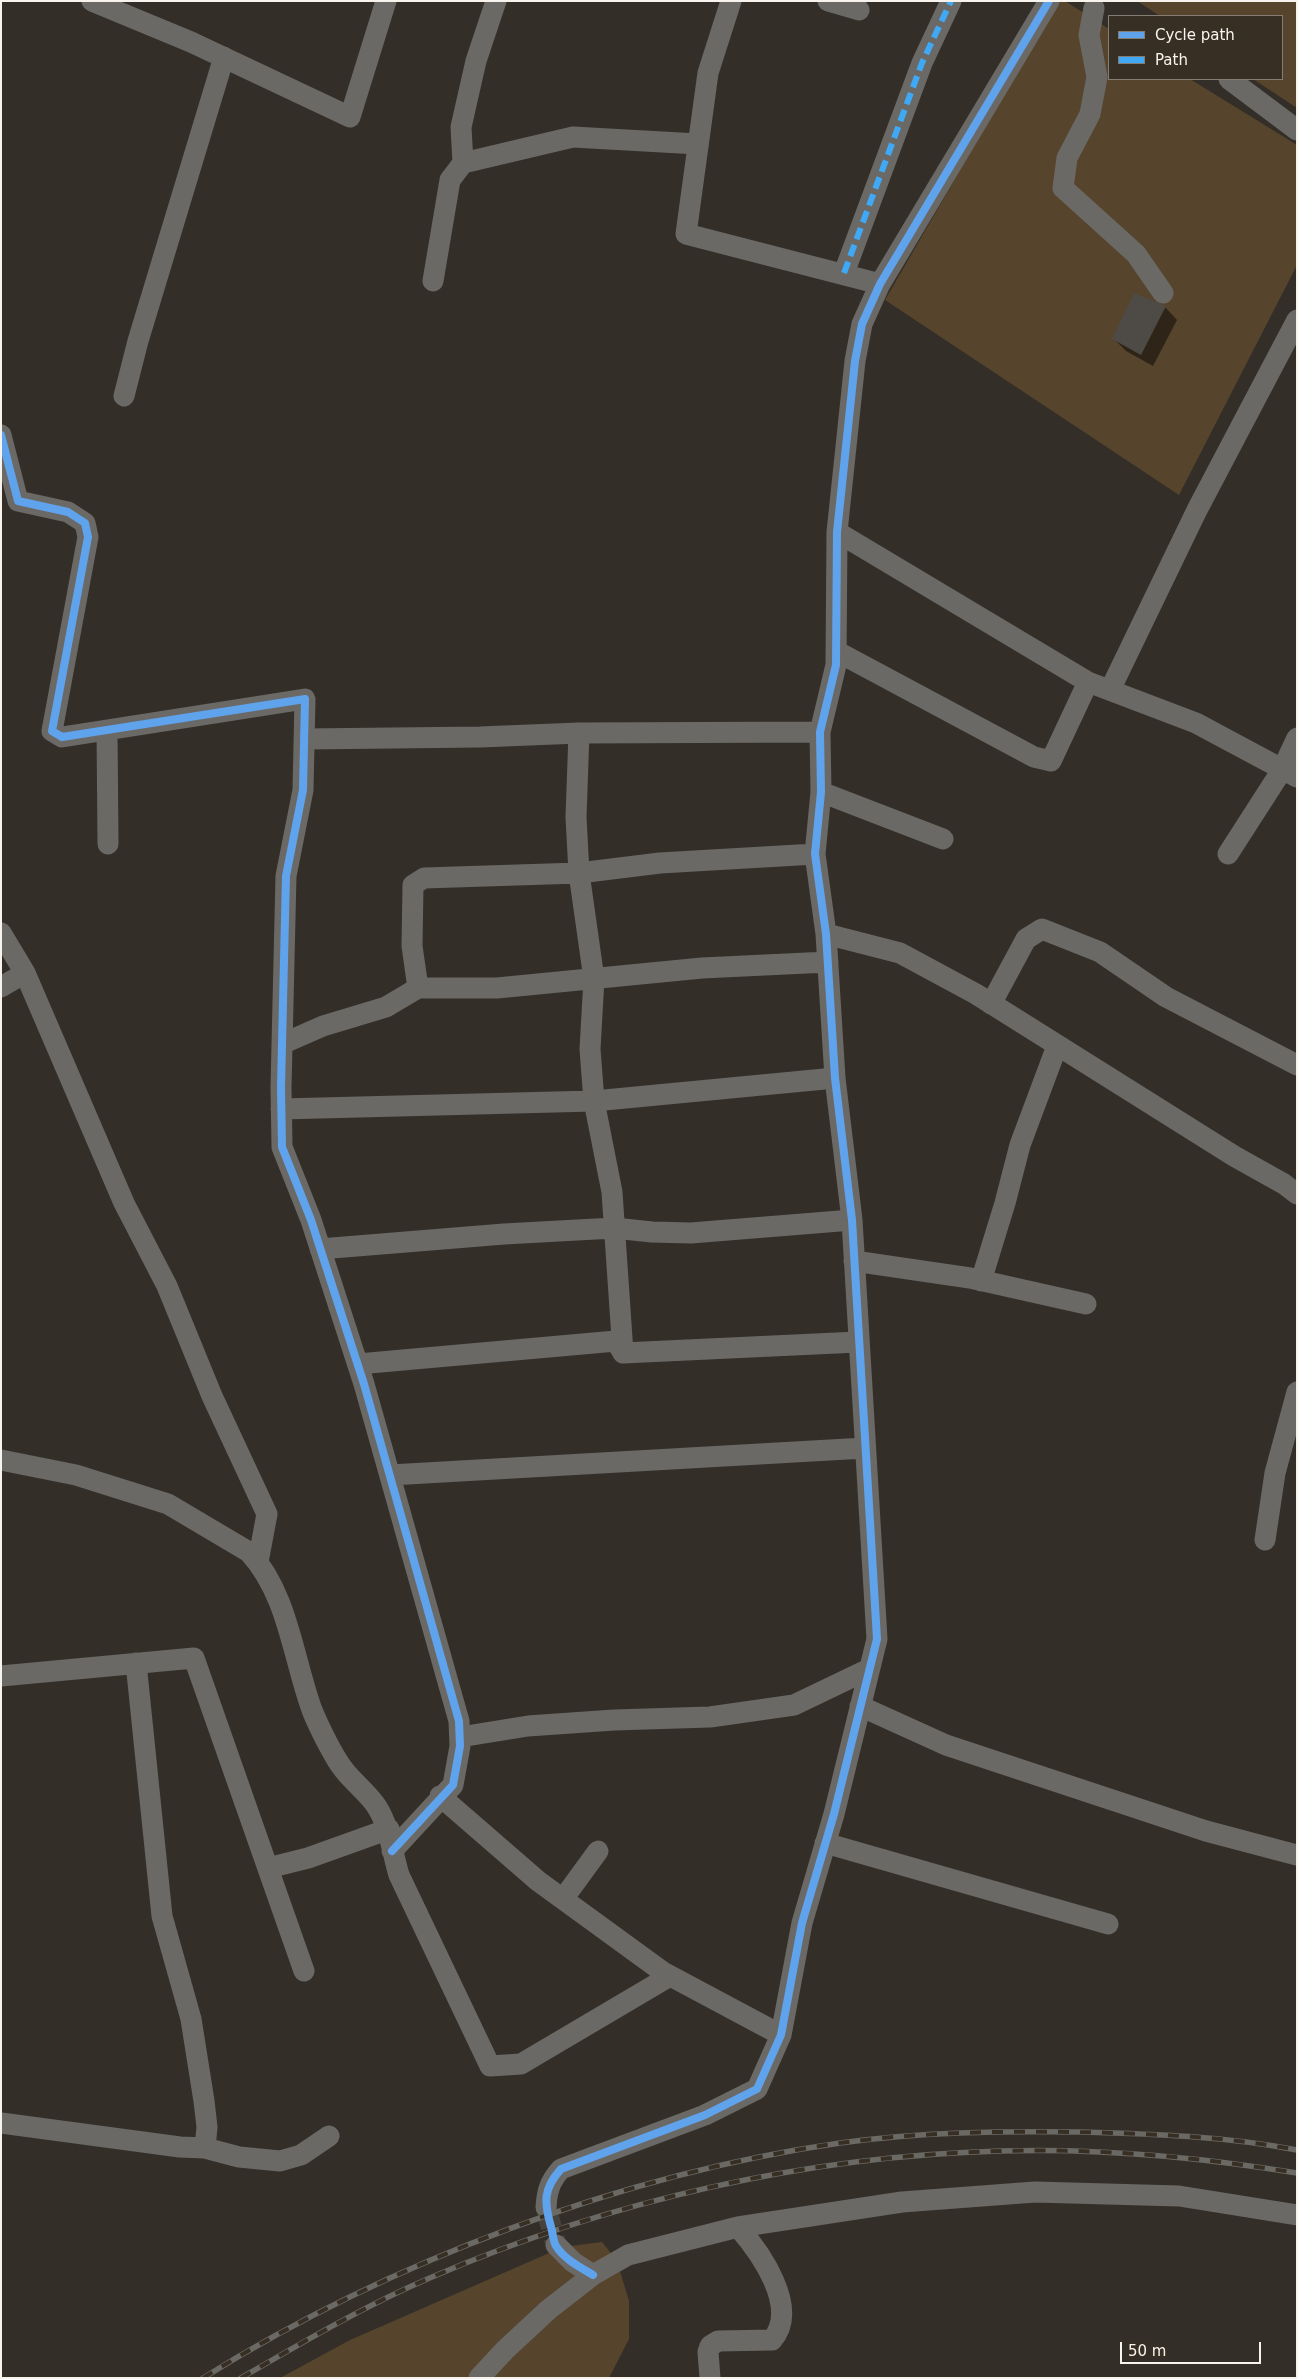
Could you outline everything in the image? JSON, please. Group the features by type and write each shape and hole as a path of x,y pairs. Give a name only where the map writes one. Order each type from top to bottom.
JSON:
{"street":[{"path":"92,1 224,57 350,117 386,1"},
{"path":"463,163 461,127 476,61 496,1"},
{"path":"731,1 708,73 686,234 844,273 880,284"},
{"path":"828,1 859,10"},
{"path":"844,273 916,79 951,1"},
{"path":"546,2207 548,2188 561,2169 706,2115 757,2089 781,2035 802,1924 825,1843 876,1640 852,1220 835,1078 826,934 815,854 821,792 820,732 836,665 837,532 854,361 862,324 880,284 1049,1"},
{"path":"1095,9 1089,35 1097,77 1090,114 1067,158 1063,188 1136,254 1163,293"},
{"path":"124,396 138,341 224,57"},
{"path":"1230,80 1297,130"},
{"path":"433,281 450,180 463,163 573,137 698,144"},
{"path":"1110,690 1197,510 1297,320"},
{"path":"1,435 10,500 68,512 85,523 88,537 52,731 62,737 305,699 302,790 286,876 281,1109 282,1147 320,1249 358,1364 459,1721 460,1746 453,1784 440,1796 392,1851"},
{"path":"837,532 1088,682 1196,723 1289,773"},
{"path":"836,651 1034,757 1051,761 1088,682"},
{"path":"107,730 108,844"},
{"path":"305,738 480,737 579,733 820,732"},
{"path":"579,733 576,817 579,872 594,979 590,1049 594,1101 612,1192 623,1353"},
{"path":"1228,854 1289,773 1297,738"},
{"path":"821,792 943,839"},
{"path":"418,988 412,946 413,885 424,878 579,872 660,863 815,854"},
{"path":"991,1004 1026,939 1042,929 1100,952 1166,997 1297,1065"},
{"path":"1,933 25,973 124,1203 167,1286 212,1396 268,1514 258,1562"},
{"path":"826,934 900,953 991,1004 1234,1156 1284,1184 1297,1194"},
{"path":"282,1044 323,1026 386,1007 418,988 497,988 702,968 828,962"},
{"path":"1,987 25,973"},
{"path":"981,1280 1005,1203 1020,1145 1057,1046"},
{"path":"281,1109 594,1101 835,1078"},
{"path":"320,1249 504,1234 614,1228 691,1234 852,1220"},
{"path":"854,1261 981,1280 1086,1304"},
{"path":"358,1364 616,1341 623,1353"},
{"path":"623,1353 858,1342"},
{"path":"1265,1540 1275,1473 1297,1392"},
{"path":"390,1474 865,1448"},
{"path":"1,1460 76,1475 168,1504 249,1552 258,1562 278,1597 312,1711 342,1768 376,1805 389,1829 392,1851 399,1875 490,2066 521,2064 670,1976"},
{"path":"1,1676 194,1658 304,1971"},
{"path":"136,1663 162,1916 191,2019 207,2127 205,2148"},
{"path":"460,1736 547,1725 614,1720 710,1717 794,1705 869,1669"},
{"path":"860,1706 946,1745 1206,1831 1297,1855"},
{"path":"440,1796 538,1881 670,1976 781,2035"},
{"path":"268,1868 308,1858 389,1829"},
{"path":"825,1843 1108,1924"},
{"path":"563,1899 598,1851"},
{"path":"1,2123 180,2147 205,2148 239,2157 280,2161 301,2155 329,2136"},
{"path":"479,2378 505,2350 548,2310 593,2274 628,2255 738,2227 902,2202 1035,2192 1179,2196 1297,2215"},
{"path":"710,2378 708,2352 710,2346 718,2342 772,2340 777,2334 781,2322 779,2301 773,2280 760,2254 738,2227"},
{"path":"556,2245 573,2262 593,2274"}],"shaded area":[{"path":"1058,1 1065,1 1108,28 1108,80 1192,80 1297,145 1297,265 1179,495 885,300"},
{"path":"1137,1 1297,1 1297,108 1255,80 1283,80 1283,15 1158,15"},
{"path":"602,2242 617,2261 629,2301 629,2339 609,2378 280,2378 350,2340 563,2247"}],"building":[{"path":"1134,293 1166,306 1141,355 1112,339"}],"tunnel":[{"path":"546,2207 556,2245"}],"railway":[{"path":"203,2378 275,2336 350,2297 429,2261 510,2229 592,2200 675,2176 758,2157 870,2139 990,2132 1080,2132 1161,2135 1216,2139 1297,2150"},
{"path":"241,2378 311,2338 407,2288 499,2250 568,2226 639,2205 710,2187 782,2173 855,2162 927,2155 1037,2150 1112,2152 1186,2158 1297,2173"}],"marked path":[{"path":"844,273 922,63 951,1"}],"cycle path":[{"path":"593,2275 568,2259 559,2251 555,2244 546,2203 551,2183 561,2169 705,2115 757,2089 781,2035 802,1923 834,1814 877,1639 852,1220 835,1078 826,934 815,854 821,792 820,732 836,665 837,532 855,361 862,324 880,284 1049,1"},
{"path":"1,435 18,501 68,512 85,523 88,537 52,731 62,737 305,699 303,790 286,876 281,1087 282,1147 311,1220 364,1384 459,1721 460,1746 453,1785 392,1851"}]}
